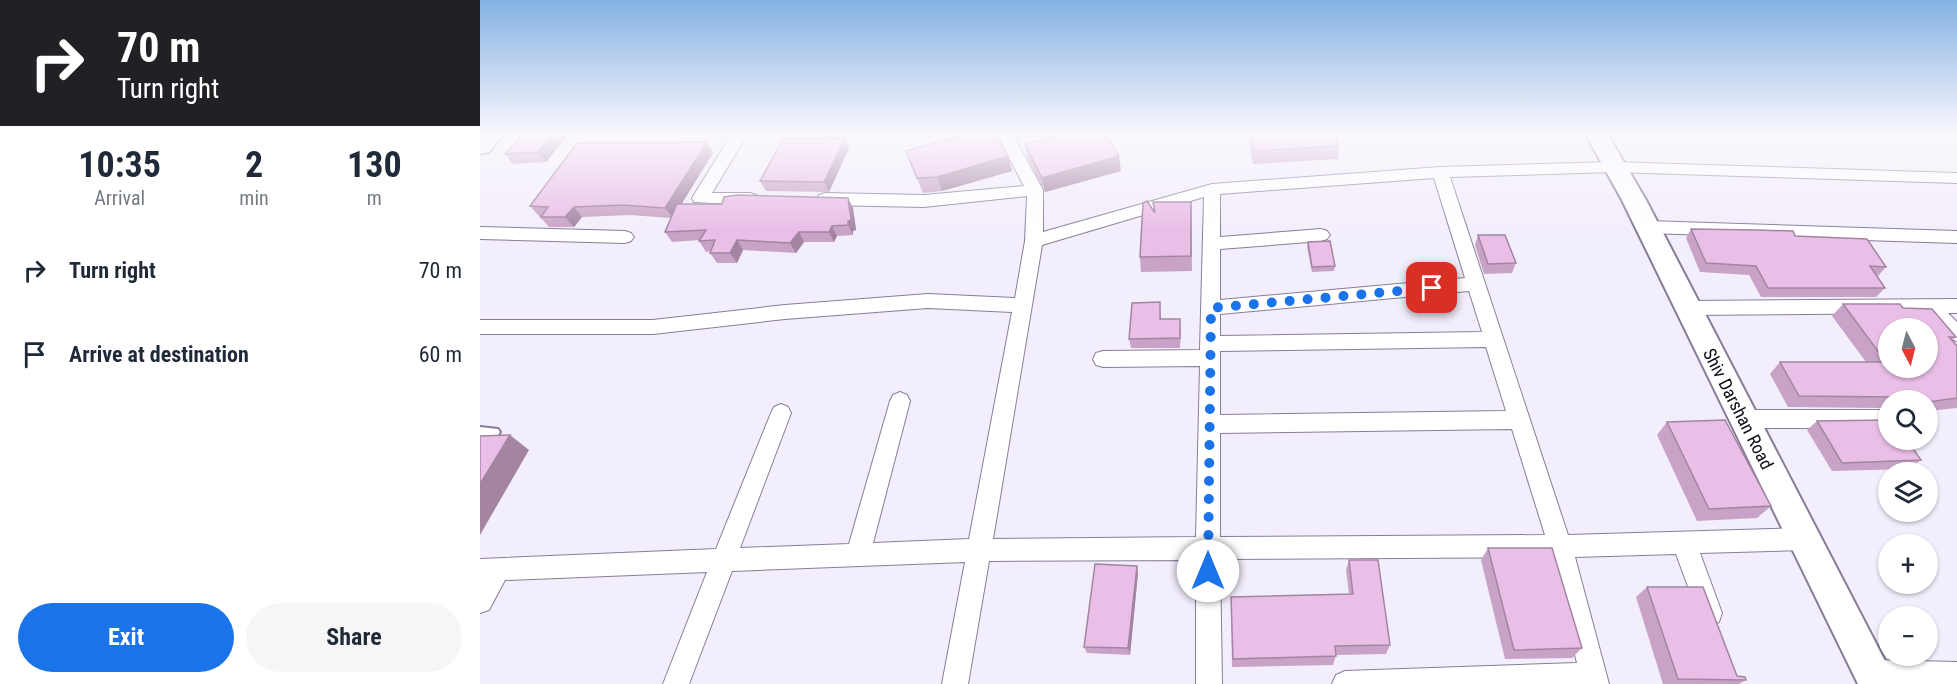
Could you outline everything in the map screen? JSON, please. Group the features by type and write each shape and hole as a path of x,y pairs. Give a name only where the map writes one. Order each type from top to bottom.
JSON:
{"street":[{"path":"719,167 700,198 763,199"},
{"path":"955,684 1034,241 1035,190 1022,167"},
{"path":"1034,241 1212,189 1440,172 1614,167 1957,178"},
{"name":"Shiv Darshan Road","path":"1614,167 1647,227 1875,678"},
{"path":"1346,684 1595,680 1560,546 1440,172"},
{"path":"1209,684 1208,549 1212,189"},
{"path":"811,199 924,201 1035,190"},
{"path":"1647,227 1957,237"},
{"path":"480,232 625,237"},
{"path":"1212,244 1321,235"},
{"path":"1211,308 1476,284"},
{"path":"480,327 653,327 785,312 928,301 1023,305"},
{"path":"1929,306 1957,334"},
{"path":"1688,308 1957,306"},
{"path":"1102,359 1210,351 1494,339"},
{"path":"858,554 900,401"},
{"path":"676,684 781,413"},
{"path":"1743,419 1878,419"},
{"path":"1209,424 1520,420"},
{"path":"480,601 489,570 979,550 1560,546 1803,539"},
{"path":"1684,542 1716,630"},
{"path":"1875,678 1957,675"}],"lane":[{"path":"480,432 494,432"}],"building":[{"path":"559,167 691,167 665,208 623,205 574,207 565,217 541,217 548,207 530,206"},
{"path":"768,167 831,167 824,182 760,181"},
{"path":"912,167 971,167 937,177 917,178"},
{"path":"1036,167 1081,167 1042,178"},
{"path":"737,195 848,198 851,220 848,221 848,225 832,226 829,232 799,232 790,243 737,240 730,253 710,253 715,240 699,241 706,230 665,232 677,204 722,204 724,197"},
{"path":"1147,201 1155,213 1153,202 1191,202 1191,256 1140,257 1143,203"},
{"path":"1691,229 1793,231 1795,236 1867,239 1886,267 1870,266 1885,288 1768,288 1756,266 1706,263"},
{"path":"1478,235 1505,235 1516,263 1488,264"},
{"path":"1330,241 1335,266 1312,267 1308,242"},
{"path":"1160,302 1160,319 1180,319 1180,338 1129,339 1132,303"},
{"path":"1843,304 1900,304 1903,308 1932,309 1956,337 1949,337 1957,346 1957,398 1938,401 1938,390 1878,390 1878,397 1799,396 1780,362 1878,362 1878,378 1938,378 1938,318 1878,318 1878,351"},
{"path":"1725,420 1771,506 1709,509 1667,422"},
{"path":"1878,420 1878,450 1914,450 1921,460 1842,463 1817,421"},
{"path":"510,435 480,484 480,436"},
{"path":"1488,548 1552,548 1582,648 1514,650"},
{"path":"1349,560 1378,560 1390,645 1335,646 1336,656 1233,659 1231,597 1353,594"},
{"path":"1095,564 1137,566 1128,648 1084,647"},
{"path":"1647,587 1703,587 1737,676 1745,677 1746,680 1678,679"}],"route":[{"path":"1208,571 1211,308 1432,288"}]}
